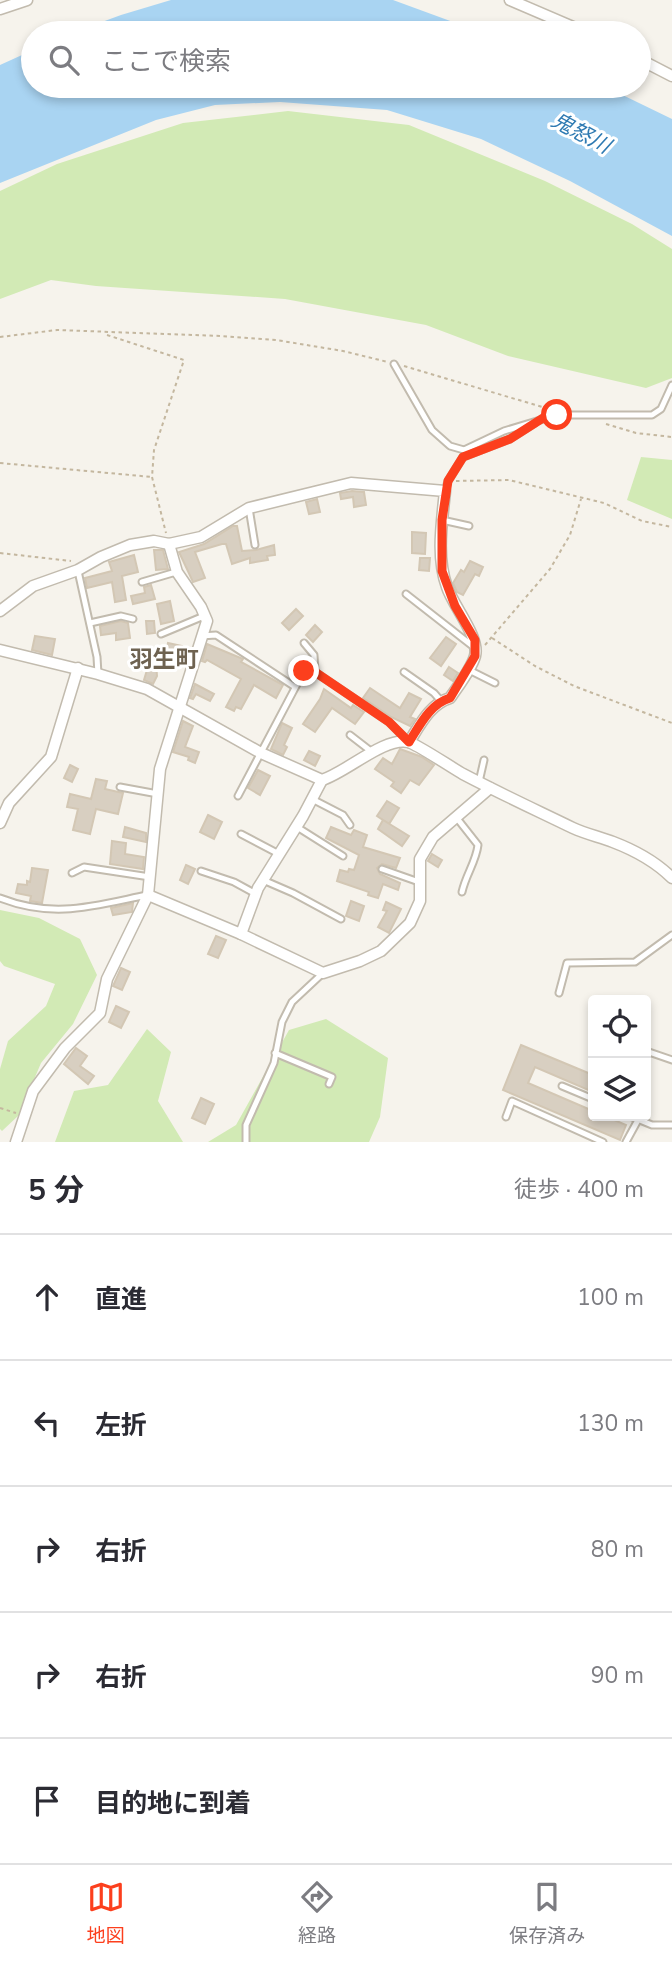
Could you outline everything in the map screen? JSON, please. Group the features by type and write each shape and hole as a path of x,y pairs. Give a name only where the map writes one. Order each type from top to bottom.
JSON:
{"street":[{"path":"0,9 27,0"},
{"path":"510,0 559,21"},
{"path":"651,65 672,76"},
{"path":"0,611 33,586 130,545 154,541 169,544 201,537 249,508 351,483 447,486 442,520 442,571 455,606 475,640 475,652 450,698 441,701 424,718 409,742"},
{"path":"16,1142 33,1091 65,1048 100,1013 107,979 148,895 160,769 207,621 177,572 169,544"},
{"path":"0,650 78,668 147,690 261,753 322,780 337,775 372,752 392,743 409,742 491,788 576,829 616,843 662,869 672,878"},
{"path":"0,823 9,803 51,757 78,668"},
{"path":"241,934 263,880 297,827 322,780"},
{"path":"148,895 241,934 323,973 381,951 410,923 420,901 420,859 433,837 491,788"}],"lane":[{"path":"394,364 432,430 450,446 464,450 504,431 543,418 568,414 652,415 661,409 672,386"},
{"path":"447,486 463,457 510,439 543,418"},
{"path":"249,508 255,545"},
{"path":"442,520 469,526"},
{"path":"78,569 97,657 98,674"},
{"path":"142,582 177,572"},
{"path":"406,594 475,652"},
{"path":"90,623 121,616 133,619"},
{"path":"161,634 204,616"},
{"path":"201,636 216,635 295,687"},
{"path":"304,643 314,655 315,672"},
{"path":"467,669 495,683"},
{"path":"238,796 304,671 315,672 389,722 409,742"},
{"path":"404,672 441,701"},
{"path":"349,735 372,752"},
{"path":"479,782 484,760"},
{"path":"120,787 159,794"},
{"path":"312,799 343,815 350,825"},
{"path":"456,817 478,845 476,860 465,876 461,892"},
{"path":"297,827 343,856"},
{"path":"241,834 279,854"},
{"path":"72,873 84,867 150,877"},
{"path":"382,869 419,881"},
{"path":"201,871 234,882 256,894"},
{"path":"263,880 341,919"},
{"path":"0,898 44,911 89,908 148,895"},
{"path":"559,993 567,963 635,962 672,935"},
{"path":"246,1142 246,1125 274,1063 282,1022 292,1002 323,973"},
{"path":"275,1053 332,1077 329,1084"},
{"path":"651,1053 672,1060"},
{"path":"562,1086 588,1097"},
{"path":"506,1117 512,1101 603,1142"},
{"path":"626,1142 637,1121"},
{"path":"641,1121 652,1125 672,1125"}],"path":[{"path":"0,337 57,330 276,340 343,351 568,414"},
{"path":"104,334 184,360 154,450 152,477 169,544"},
{"path":"600,422 636,433 672,437"},
{"path":"0,463 152,477"},
{"path":"447,486 509,480 604,503 642,521 672,527"},
{"path":"475,652 492,638 550,569 570,535 581,497"},
{"path":"0,553 89,563"},
{"path":"492,638 535,666 574,686 672,723"},
{"path":"0,1108 25,1116"}],"green space":[{"path":"288,111 409,125 545,181 632,224 672,249 672,378 646,388 508,356 426,325 285,299 96,286 51,280 0,299 0,191 57,164 183,123"},
{"path":"641,457 672,460 672,519 627,500"},
{"path":"0,910 39,918 80,939 97,975 73,1024 41,1063 19,1115 2,1131 0,1069 8,1041 46,1006 55,984 4,966 0,961"},
{"path":"326,1019 388,1058 380,1117 369,1142 208,1142 236,1125 289,1030"},
{"path":"147,1029 171,1052 158,1101 183,1142 55,1142 74,1091 108,1085"}],"water":[{"path":"171,0 393,0 450,21 105,21"},
{"name":"鬼怒川","path":"21,55 21,98 629,98 672,119 672,236 570,181 481,139 387,110 280,102 215,105 156,120 0,183 0,65"}],"building":[{"path":"364,492 366,505 354,507 353,497 341,499 340,493"},
{"path":"317,499 320,512 309,514 306,502"},
{"path":"237,526 242,551 274,545 275,555 267,556 268,560 250,563 250,558 232,564 226,544 195,552 205,578 193,582 179,552 204,544"},
{"path":"412,532 426,533 425,554 412,553"},
{"path":"154,550 163,550 168,569 156,570"},
{"path":"134,555 138,572 122,576 126,600 115,602 112,582 87,588 85,578 112,571 109,562"},
{"path":"420,558 430,558 429,571 419,570"},
{"path":"470,561 483,567 479,576 475,574 463,595 457,592 453,583"},
{"path":"151,585 155,599 133,604 131,596 145,593 144,587"},
{"path":"170,601 174,621 161,624 157,604"},
{"path":"296,609 303,616 289,630 282,623"},
{"path":"121,621 128,623 130,638 116,640 116,633 101,635 100,626"},
{"path":"146,621 154,621 155,633 147,634"},
{"path":"315,625 322,632 313,642 306,635"},
{"path":"35,636 55,639 52,655 32,650"},
{"path":"446,637 456,644 441,666 430,658"},
{"path":"168,643 182,646 179,660 165,656"},
{"path":"207,644 243,659 241,662 283,685 276,698 254,685 241,709 236,707 234,711 226,707 241,679 207,660 202,661"},
{"path":"150,660 156,662 157,676 153,684 144,680"},
{"path":"449,667 458,673 453,681 444,675"},
{"path":"195,684 214,694 210,701 196,694 193,699 190,698"},
{"path":"370,688 400,708 409,693 421,699 410,717 415,719 410,726 363,698"},
{"path":"324,689 351,708 353,705 364,712 355,724 332,708 315,732 303,724"},
{"path":"183,721 193,726 185,747 199,752 195,763 188,760 189,757 173,752"},
{"path":"282,723 292,728 284,745 287,747 283,755 271,749"},
{"path":"400,749 422,757 434,765 419,785 410,780 401,793 391,786 394,782 375,769 383,758 392,764"},
{"path":"309,751 320,756 315,766 304,760"},
{"path":"70,765 78,769 72,782 64,778"},
{"path":"258,770 270,776 260,795 248,788"},
{"path":"96,779 107,781 105,789 123,793 118,814 96,809 90,834 73,830 78,809 67,807 70,794 91,799"},
{"path":"387,801 399,808 389,824 377,816"},
{"path":"208,815 222,822 214,839 200,832"},
{"path":"383,820 409,836 402,846 378,829"},
{"path":"125,827 146,833 146,842 123,837"},
{"path":"331,827 351,835 354,830 367,835 363,847 400,858 396,868 382,864 377,868 380,874 400,883 398,890 383,884 378,898 337,881 340,870 354,870 359,855 326,838"},
{"path":"112,841 126,843 125,854 144,857 143,869 110,864"},
{"path":"432,854 442,860 438,867 428,861"},
{"path":"186,865 195,869 188,884 180,880"},
{"path":"32,868 48,870 42,903 30,901 31,896 16,893 18,884 27,885 27,881 30,882"},
{"path":"351,901 364,906 359,921 346,916"},
{"path":"386,902 401,909 389,933 378,927 387,911 383,910"},
{"path":"133,903 132,912 113,915 111,908"},
{"path":"216,936 226,940 218,958 208,954"},
{"path":"121,968 130,972 122,990 113,986"},
{"path":"116,1006 129,1012 121,1028 109,1022"},
{"path":"521,1045 588,1073 588,1090 535,1067 528,1083 588,1109 588,1121 617,1121 626,1125 620,1140 503,1090"},
{"path":"76,1048 87,1056 80,1066 94,1076 88,1084 64,1064"},
{"path":"201,1098 214,1104 205,1124 192,1118"}],"district":[{"name":"羽生町","path":"164,659"}],"route":[{"path":"304,671 315,672 389,722 409,742 424,718 441,701 450,698 475,656 475,640 455,606 442,571 442,520 448,481 463,457 510,439 543,418 557,415"}]}
